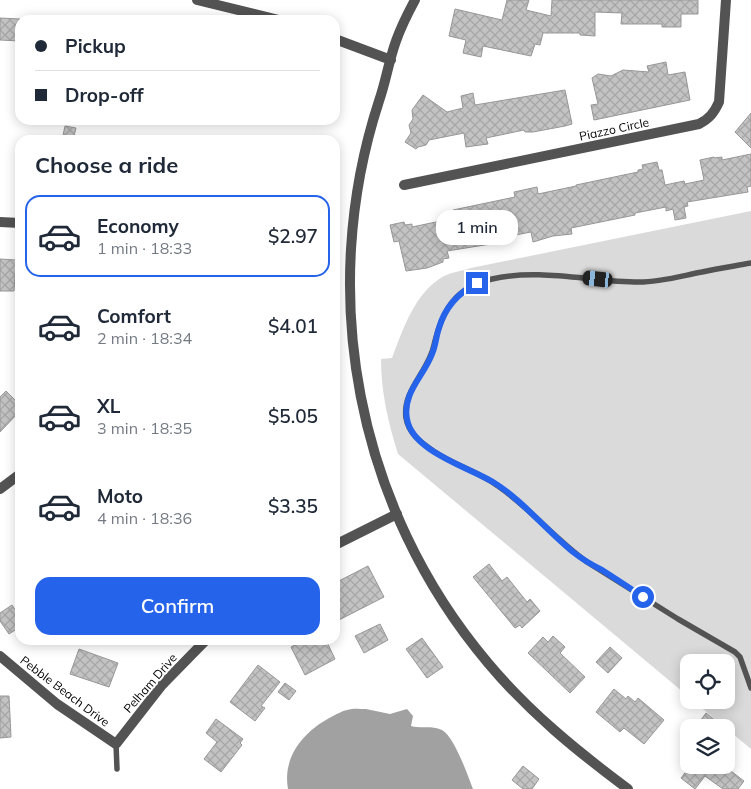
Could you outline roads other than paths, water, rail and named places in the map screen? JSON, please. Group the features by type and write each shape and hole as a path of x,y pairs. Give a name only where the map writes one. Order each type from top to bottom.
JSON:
{"street":[{"path":"197,0 258,15"},
{"path":"415,0 396,40 369,131 353,218 350,263 354,362 361,402 373,450 397,514 416,555 458,624 487,662 517,696 548,726 628,789"},
{"name":"Piazzo Circle","path":"404,185 699,124 708,119 715,112 719,102 726,0"},
{"path":"340,42 391,60"},
{"path":"0,222 15,223"},
{"path":"0,489 15,478"},
{"path":"340,542 397,514"},
{"name":"Pelham Drive","path":"116,744 162,685 201,645"},
{"name":"Pebble Beach Drive","path":"0,656 57,704 116,744"}],"lane":[{"path":"751,263 658,281 638,282 565,276 521,275 477,283 465,289 445,310 432,354 412,388 406,408 406,419 415,437 439,455 499,486 573,552 587,562 735,652 740,657 751,688"},
{"path":"116,744 118,770"}]}
